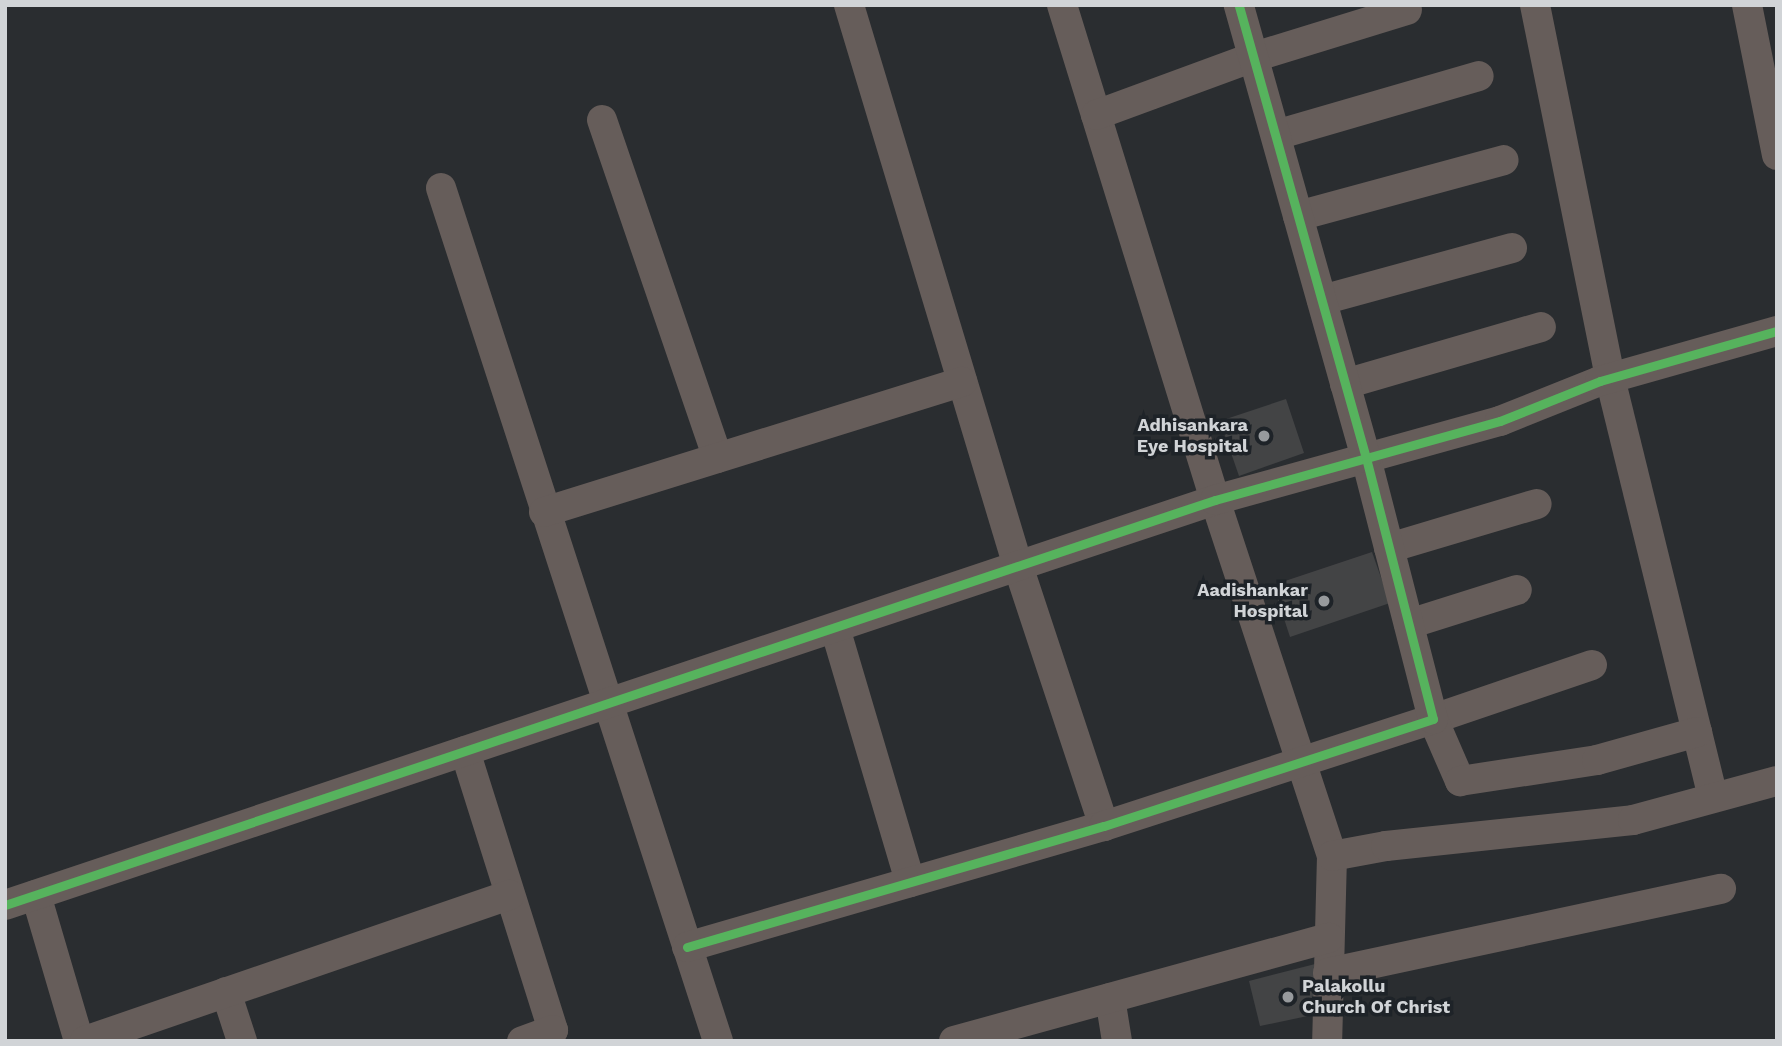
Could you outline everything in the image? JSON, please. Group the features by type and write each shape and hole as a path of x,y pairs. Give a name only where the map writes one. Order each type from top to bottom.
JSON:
{"street":[{"path":"849,5 1018,566 1104,826"},
{"path":"1062,5 1215,500 1332,856 1326,1041"},
{"path":"1239,5 1366,458 1433,719 1460,781 1597,760 1697,732"},
{"path":"1535,5 1610,379 1713,797"},
{"path":"1747,5 1777,155"},
{"path":"1096,114 1254,57 1407,10"},
{"path":"1276,135 1479,76"},
{"path":"602,120 718,458"},
{"path":"1298,216 1504,160"},
{"path":"441,188 606,704 718,1041"},
{"path":"1321,300 1512,248"},
{"path":"1345,384 1541,327"},
{"path":"5,905 1215,500 1500,421 1610,379 1777,331"},
{"path":"544,512 962,382"},
{"path":"1389,548 1536,504"},
{"path":"1409,624 1517,590"},
{"path":"835,628 910,882"},
{"path":"687,947 1104,826 1302,764 1592,665"},
{"path":"465,751 553,1030 522,1041"},
{"path":"1332,856 1386,846 1633,820 1777,781"},
{"path":"1328,973 1721,889"},
{"path":"36,895 79,1041"},
{"path":"85,1041 510,895"},
{"path":"954,1041 1329,938"},
{"path":"226,992 242,1041"},
{"path":"1110,998 1117,1041"}],"building":[{"path":"1286,399 1304,453 1239,476 1220,421"},
{"path":"1372,552 1390,603 1290,637 1273,585"},
{"name":"Palakollu Church Of Christ","path":"1323,962 1322,1013 1260,1026 1249,981"}],"cycle path":[{"path":"687,947 1104,826 1433,719 1366,458 1239,5"},
{"path":"5,905 1215,500 1500,421 1600,381 1777,331"}],"place":[{"name":"Adhisankara Eye Hospital","path":"1264,436"},
{"name":"Aadishankar Hospital","path":"1324,601"},
{"name":"Palakollu Church Of Christ","path":"1288,997"}]}
